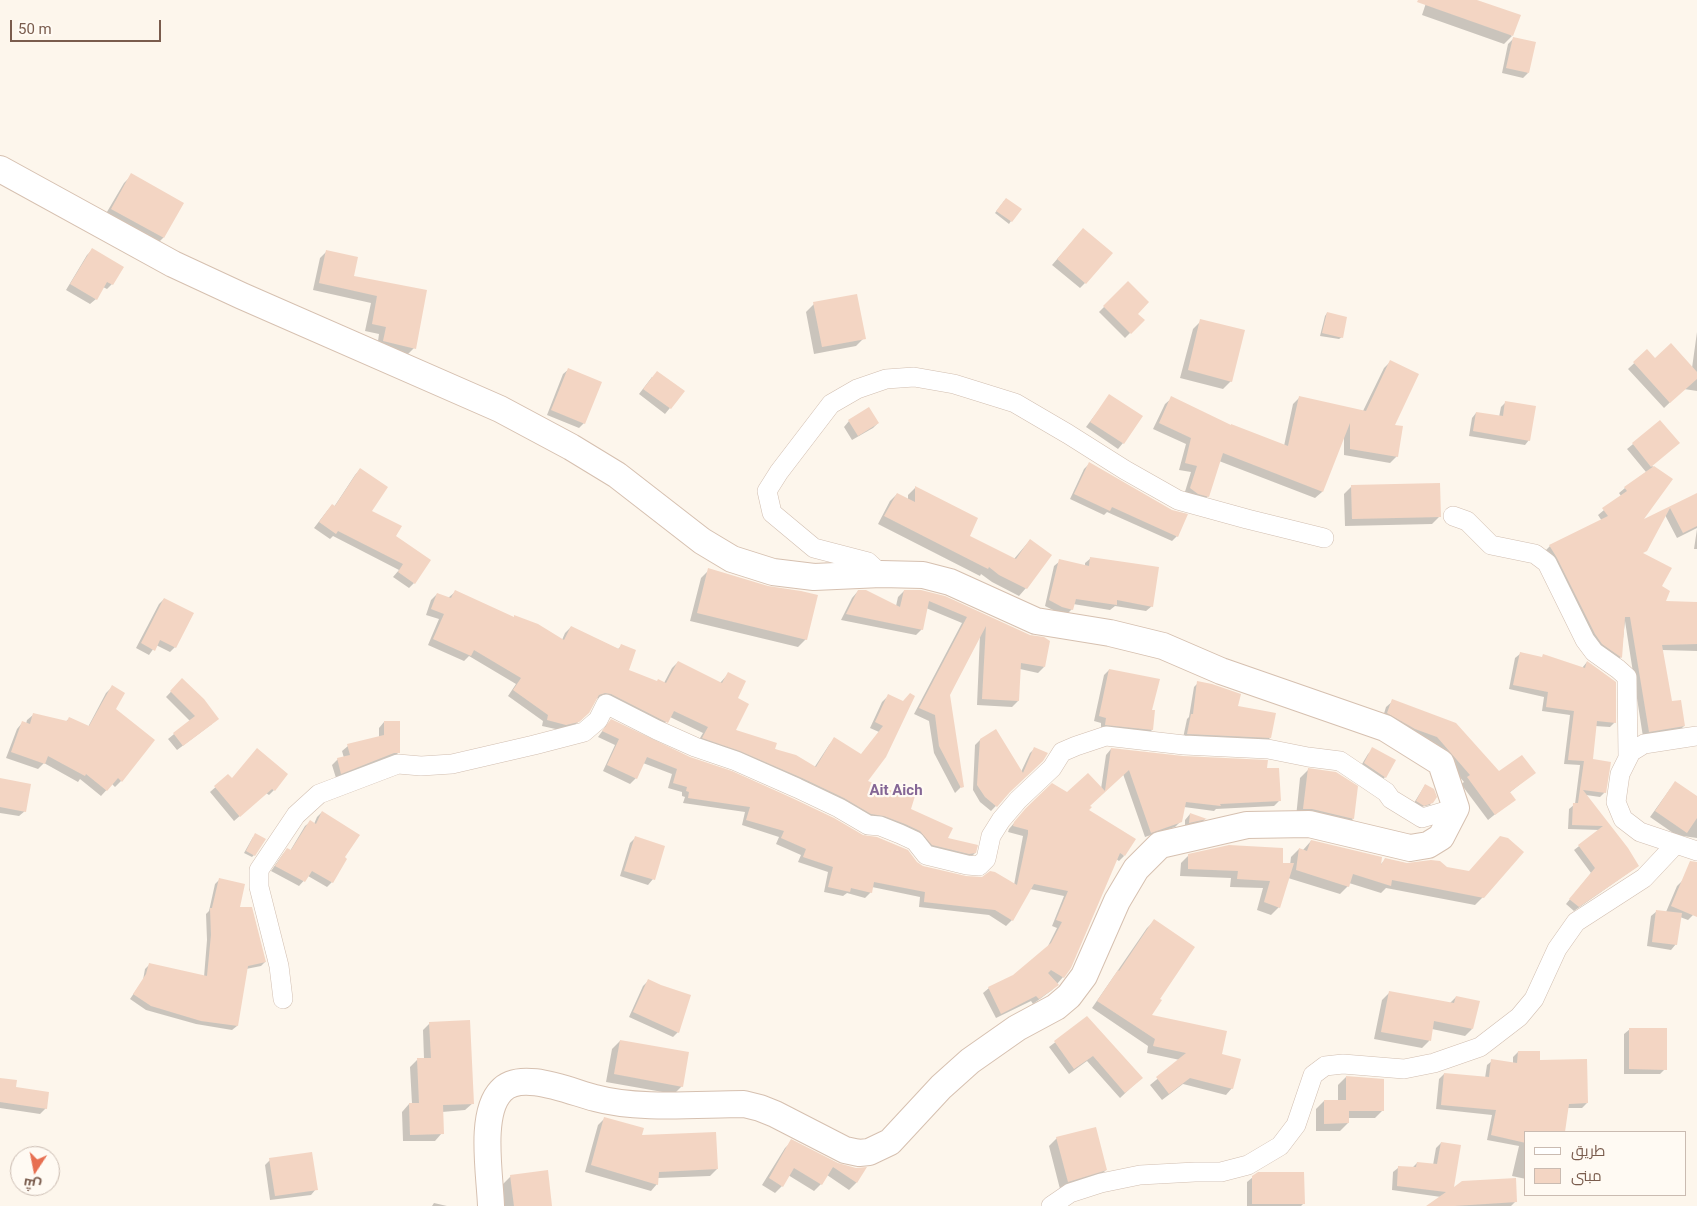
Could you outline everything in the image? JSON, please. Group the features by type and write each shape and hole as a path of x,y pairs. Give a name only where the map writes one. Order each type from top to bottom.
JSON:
{"main road":[{"path":"0,169 173,264 524,421 617,475 702,541 732,559 773,572 814,577 923,574 950,582 1036,620 1110,633 1163,646 1221,671 1385,728 1441,763 1456,808 1442,837 1428,845 1410,848 1310,824 1247,825 1160,845 1136,870 1117,901 1084,976 1069,996 1056,1007 1017,1028 970,1061 941,1087 890,1142 870,1152 859,1153 845,1150 774,1114 744,1104 642,1105 598,1099 526,1081 510,1083 501,1090 493,1102 487,1129 491,1206"}],"street":[{"path":"881,574 868,562 814,548 772,513 767,492 779,472 831,404 857,389 886,379 914,377 954,384 1015,403 1178,500 1324,538"},
{"path":"1453,516 1467,521 1491,545 1535,554 1547,563 1585,640 1594,652 1626,677 1628,758"},
{"path":"283,999 279,966 259,887 259,870 296,815 319,794 398,764 421,766 452,764 584,732 598,720 606,704 695,747 736,761 797,788 839,808 868,825 880,826 915,841 926,855 967,865 979,866 986,859 991,836 1001,820 1018,800 1052,768 1062,752 1106,736 1184,745 1268,749 1308,757 1340,760 1386,792 1391,798 1422,818 1456,808"},
{"path":"1697,736 1644,744 1631,752 1620,774 1616,802 1623,819 1640,832 1697,851"},
{"path":"1051,1206 1070,1193 1100,1183 1140,1175 1220,1172 1248,1165 1280,1146 1296,1125 1313,1075 1325,1066 1343,1064 1404,1069 1434,1063 1480,1047 1519,1017 1534,999 1558,948 1576,922 1644,878 1675,845"}],"building":[{"path":"1418,0 1477,0 1521,15 1513,36 1417,2"},
{"path":"1513,37 1536,42 1529,73 1506,68"},
{"path":"131,173 184,203 164,238 111,209"},
{"path":"1006,198 1022,209 1012,222 996,211"},
{"path":"1083,228 1113,253 1086,284 1057,259"},
{"path":"92,248 124,267 113,285 107,282 97,300 70,284"},
{"path":"326,250 358,257 354,276 427,290 416,349 383,341 386,327 372,324 377,296 319,283"},
{"path":"1128,281 1149,302 1138,314 1145,320 1131,334 1103,306"},
{"path":"857,294 866,339 822,347 813,302"},
{"path":"1327,312 1347,317 1343,338 1322,333"},
{"path":"1200,319 1245,330 1232,382 1188,370"},
{"path":"1671,343 1697,372 1697,379 1670,403 1633,362 1647,349 1655,358"},
{"path":"1390,360 1419,374 1395,425 1403,426 1398,457 1350,449 1350,423 1323,492 1223,453 1209,497 1198,494 1190,488 1197,466 1185,463 1191,438 1159,423 1171,396 1231,425 1288,446 1299,396 1366,411"},
{"path":"568,368 602,382 585,424 551,410"},
{"path":"657,371 685,391 671,409 643,389"},
{"path":"1109,394 1143,416 1124,444 1090,422"},
{"path":"1505,401 1536,406 1530,441 1473,431 1476,412 1503,416"},
{"path":"869,407 879,423 858,436 848,420"},
{"path":"1660,420 1680,443 1651,467 1632,443"},
{"path":"1089,462 1172,510 1188,514 1178,537 1112,507 1110,511 1074,494"},
{"path":"1654,466 1673,479 1644,519 1697,493 1697,526 1683,533 1670,508 1647,551 1643,553 1672,568 1662,586 1670,591 1666,601 1697,602 1697,644 1662,645 1672,701 1681,700 1685,726 1649,732 1630,617 1625,617 1622,658 1602,644 1595,634 1549,545 1608,516 1602,508 1627,491 1624,487"},
{"path":"360,468 388,487 372,511 402,526 396,536 431,560 415,584 398,572 403,564 338,531 336,534 319,522 332,504 335,506"},
{"path":"1440,483 1441,517 1352,519 1351,485"},
{"path":"915,486 978,518 970,536 1016,559 1030,539 1052,555 1027,589 999,575 989,567 988,569 884,516 897,493 915,502"},
{"path":"1090,557 1159,567 1153,607 1117,600 1117,605 1076,599 1073,610 1049,600 1059,559 1089,566"},
{"path":"708,568 768,586 818,595 807,640 697,613"},
{"path":"455,590 514,617 514,615 538,624 564,640 571,626 619,649 621,644 636,650 629,670 657,681 658,679 666,683 678,661 722,683 728,672 746,681 738,698 749,704 736,730 777,743 775,749 796,755 816,767 834,737 861,754 883,726 875,722 888,694 903,701 910,693 915,696 886,757 868,781 890,790 915,796 911,809 953,828 948,838 978,845 976,853 969,854 932,845 920,831 905,824 884,816 871,814 844,798 802,778 740,751 702,738 708,727 674,711 668,723 611,694 605,693 599,695 589,713 579,722 566,725 547,720 548,715 513,690 521,678 474,650 471,656 433,639 444,614 431,609 437,593 451,598"},
{"path":"858,590 866,590 900,607 904,590 921,590 945,596 1030,635 1044,637 1050,641 1045,667 1021,663 1019,701 982,699 986,626 950,695 964,787 961,788 939,746 935,715 919,708 967,617 929,601 923,630 846,614"},
{"path":"164,598 194,613 176,648 160,640 155,651 141,643"},
{"path":"1520,652 1542,657 1543,654 1585,668 1587,661 1616,682 1616,723 1597,721 1593,759 1611,762 1606,793 1583,790 1628,848 1639,866 1579,907 1569,899 1595,868 1578,845 1603,826 1572,825 1573,803 1578,803 1584,761 1568,760 1574,711 1546,707 1548,692 1513,685"},
{"path":"1109,669 1160,679 1152,710 1155,710 1153,730 1105,725 1106,718 1099,716"},
{"path":"182,678 204,699 219,719 183,746 173,733 195,716 170,691"},
{"path":"1197,681 1241,694 1238,706 1276,713 1271,738 1187,734 1191,714 1193,714"},
{"path":"112,685 125,693 116,709 155,740 122,782 118,778 107,791 86,774 85,776 48,756 45,764 11,752 22,721 30,724 33,713 67,721 69,717 89,726"},
{"path":"1392,699 1456,723 1499,771 1522,755 1536,773 1510,792 1516,800 1495,815 1467,777 1470,775 1437,737 1415,729 1387,713"},
{"path":"611,719 690,757 732,771 792,798 834,818 863,835 877,837 908,850 917,862 923,866 966,876 982,877 990,871 995,872 1017,885 1028,830 1013,826 1014,822 1052,783 1067,792 1088,773 1105,791 1111,748 1183,756 1268,760 1267,768 1279,768 1281,801 1220,804 1221,806 1186,802 1182,822 1151,833 1129,770 1090,806 1092,807 1089,810 1136,839 1125,856 1120,853 1071,968 1064,978 1051,970 1048,973 1059,985 1039,999 1036,996 1001,1014 988,987 1013,975 1051,943 1062,922 1056,920 1068,891 1034,884 1013,921 995,910 924,902 925,892 874,882 872,893 851,888 850,892 828,887 833,867 803,857 806,849 781,838 784,831 746,820 750,807 688,798 689,792 686,791 687,787 673,783 677,769 647,757 637,779 607,765 619,739 602,731"},
{"path":"384,721 400,721 400,753 394,753 341,774 337,758 350,755 347,744 384,735"},
{"path":"996,729 1023,773 1034,747 1048,753 1043,761 997,807 985,797 977,785 980,739"},
{"path":"1372,747 1396,760 1386,778 1364,763"},
{"path":"257,748 288,774 275,791 272,789 240,817 214,786 228,774 232,778"},
{"path":"1308,768 1336,772 1358,786 1354,819 1312,809 1303,809"},
{"path":"0,778 31,784 26,812 0,807"},
{"path":"1675,781 1697,796 1697,818 1687,833 1655,811"},
{"path":"1425,784 1434,789 1437,797 1433,803 1424,806 1416,801"},
{"path":"322,811 360,835 345,857 347,859 333,883 312,871 305,882 275,866 287,848 291,850 310,820 316,824"},
{"path":"1190,813 1207,819 1189,823"},
{"path":"255,833 266,839 255,856 246,851"},
{"path":"635,836 665,846 655,880 624,871"},
{"path":"1500,836 1508,838 1524,852 1484,898 1392,880 1391,886 1353,874 1349,887 1296,870 1299,848 1307,851 1311,840 1382,857 1381,865 1385,858 1407,863 1431,860 1440,861 1447,867 1469,871"},
{"path":"1229,845 1283,848 1283,863 1294,863 1280,908 1264,902 1270,881 1237,879 1238,871 1188,869 1188,854"},
{"path":"1690,861 1697,862 1697,917 1671,906"},
{"path":"219,878 245,884 240,907 252,907 266,962 248,966 238,1026 201,1021 151,1006 133,994 146,974 149,963 207,976 211,935 210,908 212,908"},
{"path":"1656,910 1682,913 1677,945 1652,942"},
{"path":"1154,919 1195,947 1160,999 1162,1000 1152,1015 1227,1031 1222,1054 1241,1059 1233,1089 1190,1078 1169,1094 1156,1077 1186,1053 1153,1046 1155,1039 1097,1001"},
{"path":"648,979 691,995 679,1033 633,1012"},
{"path":"1389,991 1454,1003 1456,996 1480,1001 1473,1029 1434,1021 1431,1041 1381,1032"},
{"path":"1087,1016 1143,1078 1125,1093 1093,1056 1074,1069 1054,1041"},
{"path":"470,1020 474,1104 443,1105 444,1134 410,1135 409,1103 419,1103 417,1058 431,1058 429,1022"},
{"path":"1629,1028 1667,1028 1667,1070 1629,1069"},
{"path":"620,1040 689,1052 683,1087 614,1074"},
{"path":"1518,1051 1540,1051 1540,1060 1587,1059 1588,1103 1569,1104 1565,1131 1524,1131 1524,1143 1491,1135 1496,1110 1441,1105 1444,1073 1489,1077 1491,1059 1517,1063"},
{"path":"1346,1076 1384,1079 1384,1111 1349,1111 1349,1123 1324,1124 1324,1100 1346,1100"},
{"path":"0,1078 17,1080 16,1087 49,1092 47,1109 0,1102"},
{"path":"604,1117 644,1128 642,1135 716,1132 718,1169 659,1172 658,1185 591,1165"},
{"path":"1096,1127 1107,1170 1068,1182 1056,1137"},
{"path":"791,1139 838,1163 856,1168 867,1167 857,1183 833,1167 822,1185 794,1168 783,1187 769,1178"},
{"path":"1441,1142 1461,1145 1454,1187 1462,1181 1516,1178 1517,1202 1426,1206 1446,1192 1397,1186 1398,1166 1416,1167 1417,1162 1437,1164"},
{"path":"312,1152 318,1190 275,1196 269,1158"},
{"path":"548,1170 552,1206 514,1206 510,1175"},
{"path":"1258,1172 1304,1172 1305,1204 1252,1204 1252,1176"}],"district":[{"name":"Ait Aich","path":"896,791"}]}
